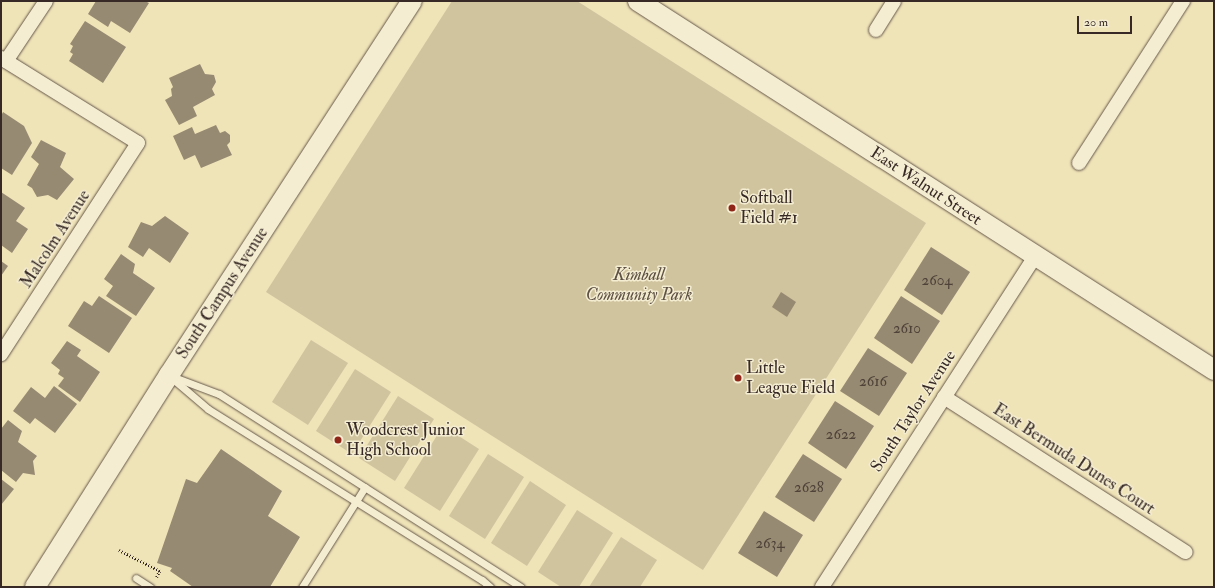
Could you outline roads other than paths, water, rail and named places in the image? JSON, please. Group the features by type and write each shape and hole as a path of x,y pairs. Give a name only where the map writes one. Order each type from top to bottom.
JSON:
{"street":[{"path":"3,59 46,1"},
{"name":"South Campus Avenue","path":"35,587 169,375 412,1"},
{"name":"East Walnut Street","path":"638,1 1214,370"},
{"path":"876,30 894,1"},
{"path":"1079,163 1183,1"},
{"name":"Malcolm Avenue","path":"1,354 138,143 3,59"},
{"name":"South Taylor Avenue","path":"822,587 1035,256"},
{"name":"East Bermuda Dunes Court","path":"944,397 1185,552"}],"lane":[{"path":"169,375 219,394 521,587"},
{"path":"169,375 208,410 482,580 490,587"},
{"path":"302,587 365,488"},
{"path":"136,578 153,584"}],"place":[{"name":"Softball Field #1","path":"732,208"},
{"name":"Little League Field","path":"738,378"},
{"name":"Woodcrest Junior High School","path":"338,440"}],"park label":[{"name":"Kimball Community Park","path":"639,285"}]}
